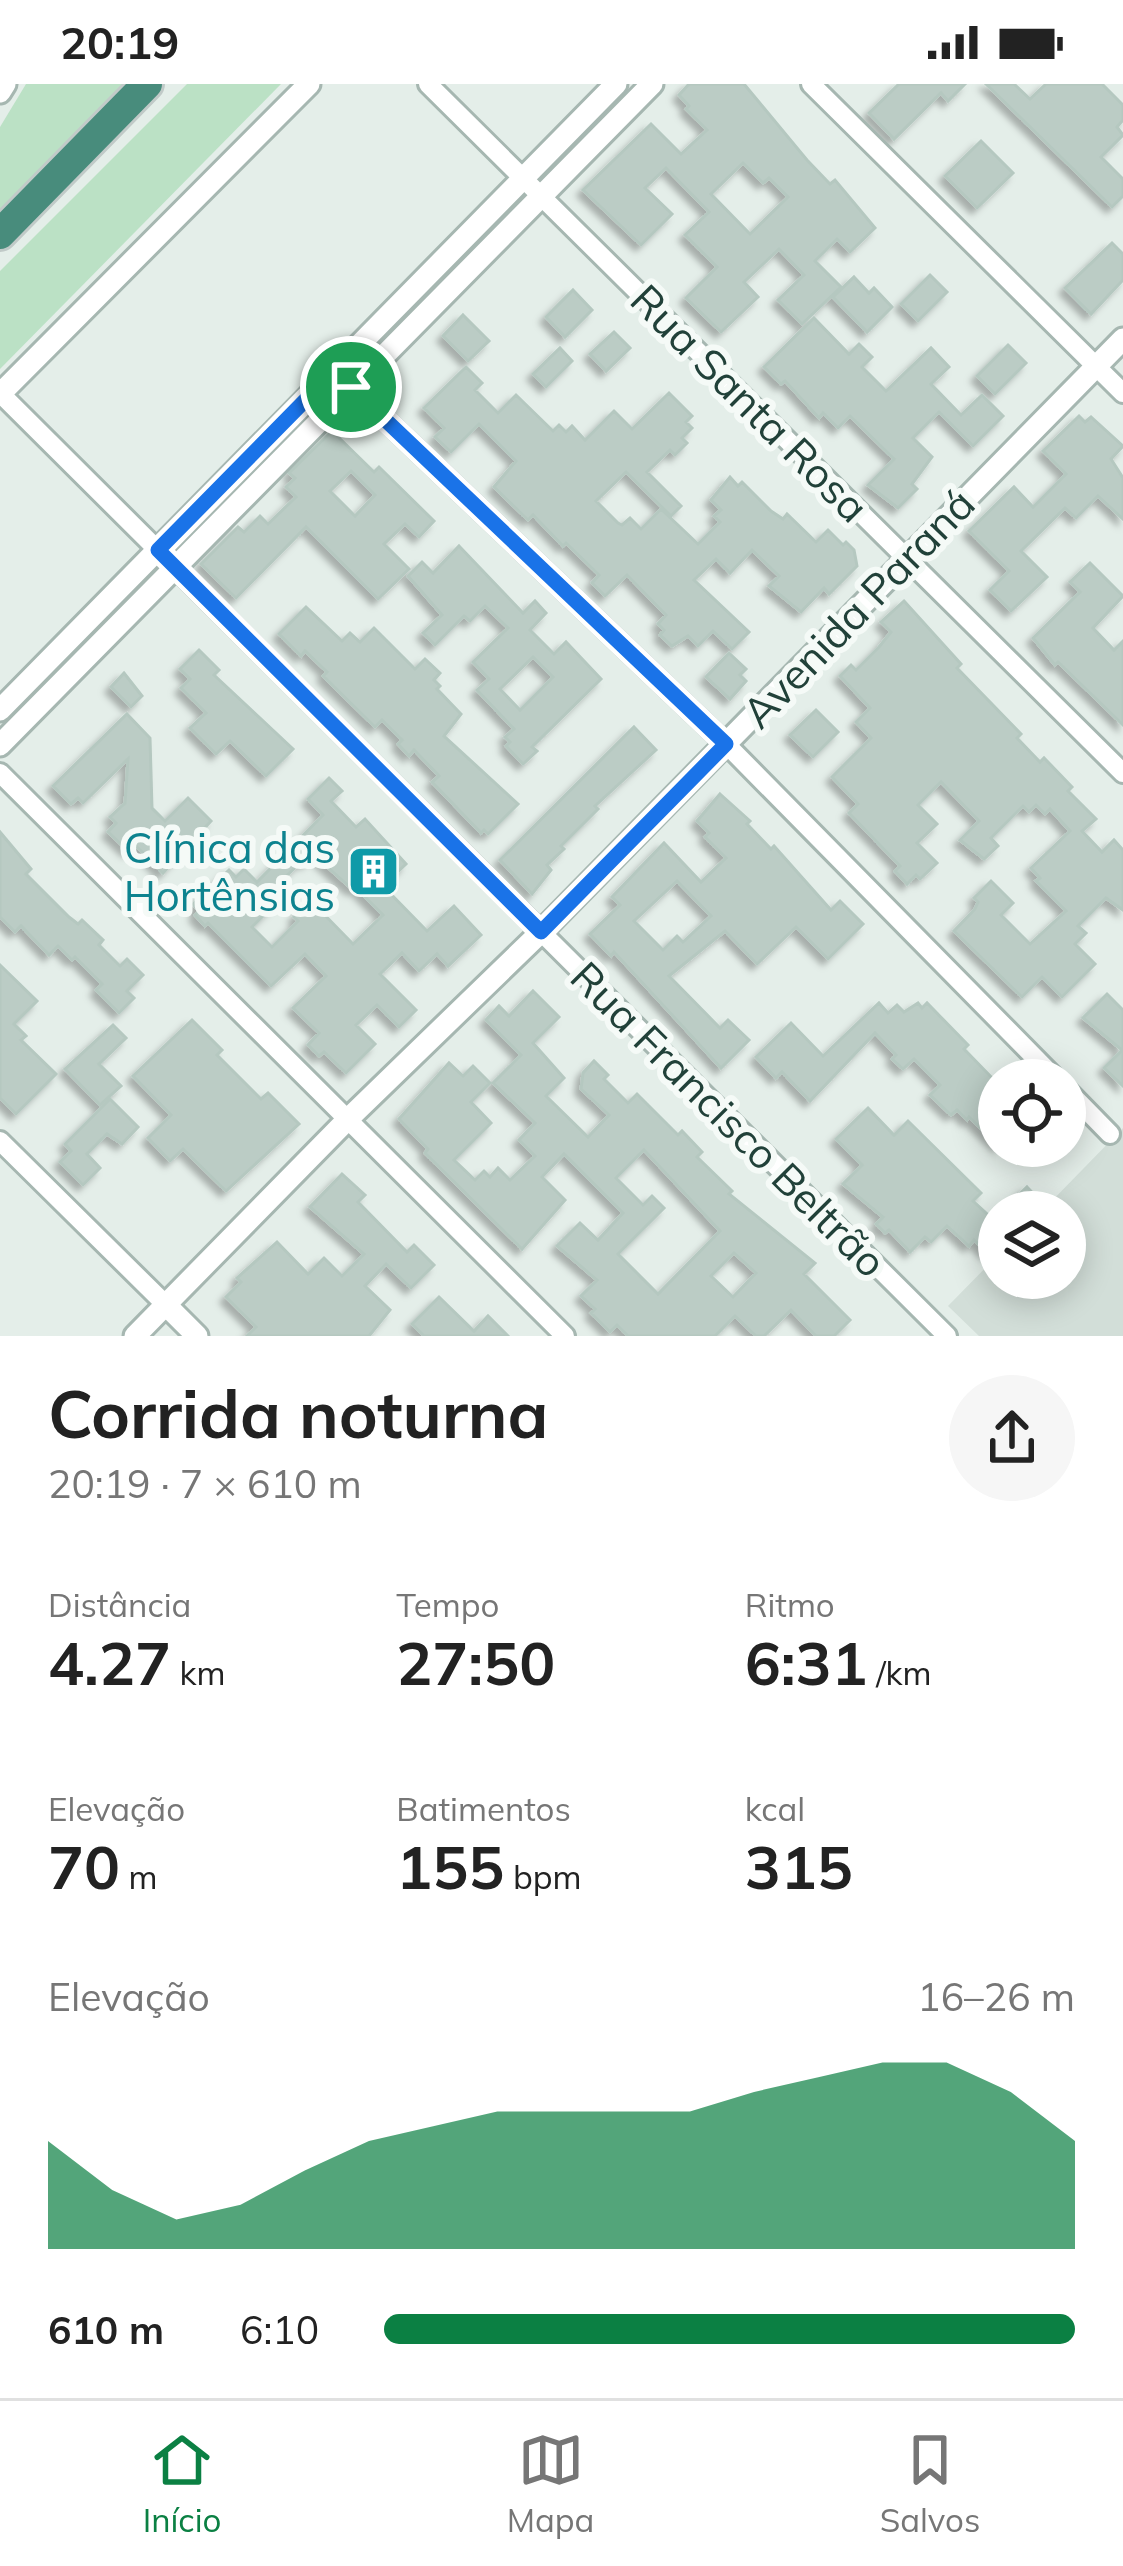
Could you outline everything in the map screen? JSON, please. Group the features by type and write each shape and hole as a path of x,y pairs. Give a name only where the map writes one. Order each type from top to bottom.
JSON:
{"highway":[{"path":"0,234 147,84"}],"street":[{"path":"0,92 5,84"},
{"path":"0,394 309,84"},
{"name":"Rua Santa Rosa","path":"428,84 1123,773"},
{"path":"0,745 175,566 524,178 616,84"},
{"path":"0,710 158,550 541,196 652,84"},
{"path":"811,84 1123,393"},
{"name":"Avenida Paraná","path":"135,1336 541,932 1123,339"},
{"path":"342,379 726,744 1036,1059"},
{"name":"Rua Francisco Beltrão","path":"0,394 947,1336"},
{"path":"0,773 565,1336"},
{"path":"1086,1110 1109,1134"},
{"path":"0,1141 197,1336"}],"shaded area":[{"path":"1123,1128 1123,1336 979,1336 948,1306 978,1275 978,1299 1086,1299 1086,1191 1062,1191"}],"green space":[{"path":"26,84 130,84 0,216 0,127"},
{"path":"187,84 281,84 0,369 0,271"}],"building":[{"path":"689,84 744,84 807,160 830,184 835,180 875,228 850,252 837,239 815,261 841,287 802,324 778,300 804,275 779,249 744,282 758,297 721,332 686,298 717,267 685,235 709,212 666,168 645,188 672,214 641,245 583,190 651,124 681,154 707,130 679,95","holes":["743,163 763,183 769,178 788,197 750,234 711,194"]},
{"path":"899,84 965,84 948,101 941,93 894,139 869,113"},
{"path":"986,84 1014,84 1030,99 1046,84 1102,84 1123,105 1123,120 1117,127 1123,135 1101,157 1123,179 1123,196 1112,207"},
{"path":"981,141 1013,173 977,208 945,176"},
{"path":"1112,243 1123,254 1123,280 1091,314 1065,288"},
{"path":"930,275 947,292 918,321 901,304"},
{"path":"854,277 869,293 874,288 892,307 867,332 833,297"},
{"path":"573,290 592,310 565,337 546,317"},
{"path":"463,315 489,341 468,361 443,336"},
{"path":"814,318 849,354 859,344 872,357 862,367 886,391 931,348 949,367 931,384 961,415 982,395 1003,416 973,446 939,412 913,438 932,457 912,484 917,489 898,508 868,485 894,459 850,416 838,428 823,413 819,418 785,381 781,384 764,367"},
{"path":"614,332 630,348 606,371 590,354"},
{"path":"1008,345 1026,363 995,394 977,376"},
{"path":"560,348 572,361 546,387 533,374"},
{"path":"466,367 482,383 475,390 498,413 516,395 553,431 559,425 566,432 572,426 585,440 614,411 632,429 669,393 692,416 686,422 692,428 682,438 687,443 675,455 670,450 647,472 681,506 671,516 626,472 596,501 618,523 630,518 641,529 661,509 698,544 720,522 714,516 721,510 711,500 730,477 783,519 787,514 816,542 828,530 843,545 846,542 854,550 857,566 829,594 824,588 801,612 769,586 779,576 752,550 730,573 716,559 694,580 749,632 732,649 713,631 698,646 688,636 672,646 660,635 664,630 658,624 666,615 627,575 605,596 592,583 599,575 494,487 516,461 479,424 451,452 435,437 444,428 424,408"},
{"path":"1079,416 1085,422 1091,417 1123,446 1111,459 1123,478 1123,519 1098,496 1076,518 1065,508 1021,551 1047,577 1011,611 990,590 1009,571 969,531 1014,487 1033,507 1066,474 1043,451"},
{"path":"332,431 374,472 379,467 434,521 419,537 405,524 384,544 409,569 378,599 306,527 236,598 201,564 238,527 244,532 260,516 268,524 296,497 286,487 295,478 289,473","holes":["351,471 375,495 355,516 330,491"]},
{"path":"459,546 523,613 535,601 546,613 530,630 554,654 566,642 601,679 532,747 537,751 523,764 506,746 510,742 505,737 514,729 477,690 489,679 473,662 508,628 485,606 470,621 464,616 435,645 423,633 442,615 408,576 422,562 433,573","holes":["533,657 553,677 520,710 500,689"]},
{"path":"1090,563 1123,596 1093,628 1114,650 1123,641 1123,725 1058,662 1055,665 1033,638 1080,592 1070,582"},
{"path":"904,601 961,664 957,668 1021,734 1017,738 1072,787 1068,791 1096,819 1082,831 1102,852 1114,840 1123,850 1123,910 1106,898 1078,926 1086,933 1075,944 1095,964 1062,997 1042,977 1022,997 954,931 975,909 978,902 974,898 991,881 1013,903 1001,915 1030,944 1066,911 1036,881 1040,878 1031,868 1070,831 1050,809 1045,814 1036,805 1029,812 1023,806 991,838 998,846 984,859 960,840 979,821 941,782 918,805 937,824 917,843 937,863 907,884 895,871 900,866 849,813 858,804 832,777 871,738 856,722 870,708 840,676 851,665 856,670 879,647 891,632 881,622"},
{"path":"306,607 342,641 350,633 360,642 374,628 415,669 425,659 440,673 434,680 440,686 437,689 461,714 444,736 518,804 488,834 481,833 432,782 439,776 414,750 409,756 398,744 402,740 382,720 375,727 323,676 327,672 279,634"},
{"path":"199,650 219,670 214,675 293,749 266,776 230,741 216,754 190,728 206,713 181,688 190,679 180,669"},
{"path":"729,653 746,669 740,675 746,681 730,699 706,677"},
{"path":"124,673 142,696 131,707 111,687"},
{"path":"816,710 838,732 813,757 790,735"},
{"path":"127,714 150,738 152,808 165,821 188,798 211,821 163,873 135,845 128,851 108,832 116,823 110,817 125,803 128,759 83,803 78,798 71,804 53,786"},
{"path":"634,727 656,750 595,806 598,809 547,865 551,870 532,894 500,860"},
{"path":"329,778 342,791 331,801 356,827 365,819 406,864 383,886 427,931 454,906 481,935 448,966 437,954 419,971 402,953 380,974 416,1010 399,1027 377,1005 356,1025 375,1044 346,1073 324,1052 319,1056 308,1045 319,1033 293,1008 326,976 305,954 271,986 208,923 205,926 193,904 229,870 236,877 244,869 257,882 323,815 308,799","holes":["314,855 383,915 353,944 311,901 272,947 252,927 285,894 276,886"]},
{"path":"720,794 831,910 840,901 863,924 828,959 796,927 757,964 725,931 669,976 720,1028 728,1020 749,1040 721,1068 614,952 611,956 590,934 620,905 612,897 664,843 701,882 726,858 697,821","holes":["677,881 711,916 683,942 677,936 663,950 634,921"]},
{"path":"0,832 31,869 26,874 69,917 78,924 82,920 103,940 99,945 120,966 127,959 143,975 127,991 134,998 119,1013 96,990 102,984 75,957 72,960 58,946 49,955 21,926 15,932 0,917"},
{"path":"0,965 37,1001 14,1024 26,1036 21,1040 56,1074 16,1114 0,1098"},
{"path":"533,991 559,1017 533,1043 564,1078 546,1096 588,1137 609,1115 581,1089 583,1073 594,1061 628,1103 637,1094 678,1135 682,1131 702,1152 697,1157 732,1191 729,1194 815,1263 804,1274 850,1320 834,1336 816,1336 791,1310 764,1336 756,1336 735,1316 715,1336 628,1336 617,1325 610,1332 581,1296 597,1280 557,1246 580,1223 598,1240 623,1213 564,1154 542,1177 565,1200 522,1249 425,1153 428,1149 399,1119 449,1063 463,1076 473,1066 490,1083 471,1102 491,1123 454,1160 475,1180 484,1171 490,1177 498,1168 510,1180 535,1156 519,1140 535,1123 493,1083 521,1055 486,1020 499,1006 509,1016","holes":["644,1150 720,1231 658,1294 618,1254 664,1208 652,1196 643,1205 616,1178","734,1253 756,1273 733,1297 711,1276"]},
{"path":"1107,994 1123,1010 1123,1086 1104,1068 1122,1050 1083,1018"},
{"path":"879,1003 888,1013 897,1005 904,1012 927,1003 968,1045 964,1049 978,1063 978,1126 957,1110 951,1115 930,1095 940,1085 914,1059 903,1069 875,1033 810,1101 782,1072 776,1078 756,1057 791,1023 823,1056"},
{"path":"192,1020 222,1050 217,1055 261,1099 268,1093 299,1124 226,1191 183,1149 170,1161 148,1138 171,1115 133,1076"},
{"path":"113,1025 126,1038 99,1064 121,1086 100,1105 65,1069"},
{"path":"110,1099 138,1127 122,1144 107,1134 87,1154 100,1168 83,1185 60,1162 71,1151 65,1144"},
{"path":"868,1108 894,1135 908,1121 979,1191 973,1201 978,1206 978,1244 974,1240 969,1246 947,1226 931,1242 925,1237 910,1252 889,1230 885,1233 876,1224 883,1217 843,1184 862,1165 836,1139"},
{"path":"342,1174 365,1195 358,1202 407,1252 414,1245 434,1265 411,1288 386,1264 365,1286 390,1310 369,1336 247,1336 256,1327 226,1297 241,1282 237,1278 277,1242 308,1274 324,1258 342,1276 364,1254 310,1207"},
{"path":"439,1297 474,1331 488,1316 508,1336 424,1336 412,1324"}],"place":[{"name":"Clínica das Hortênsias","path":"374,871"}],"route":[{"path":"334,371 351,387 726,744 541,932 158,550 334,371"}]}
